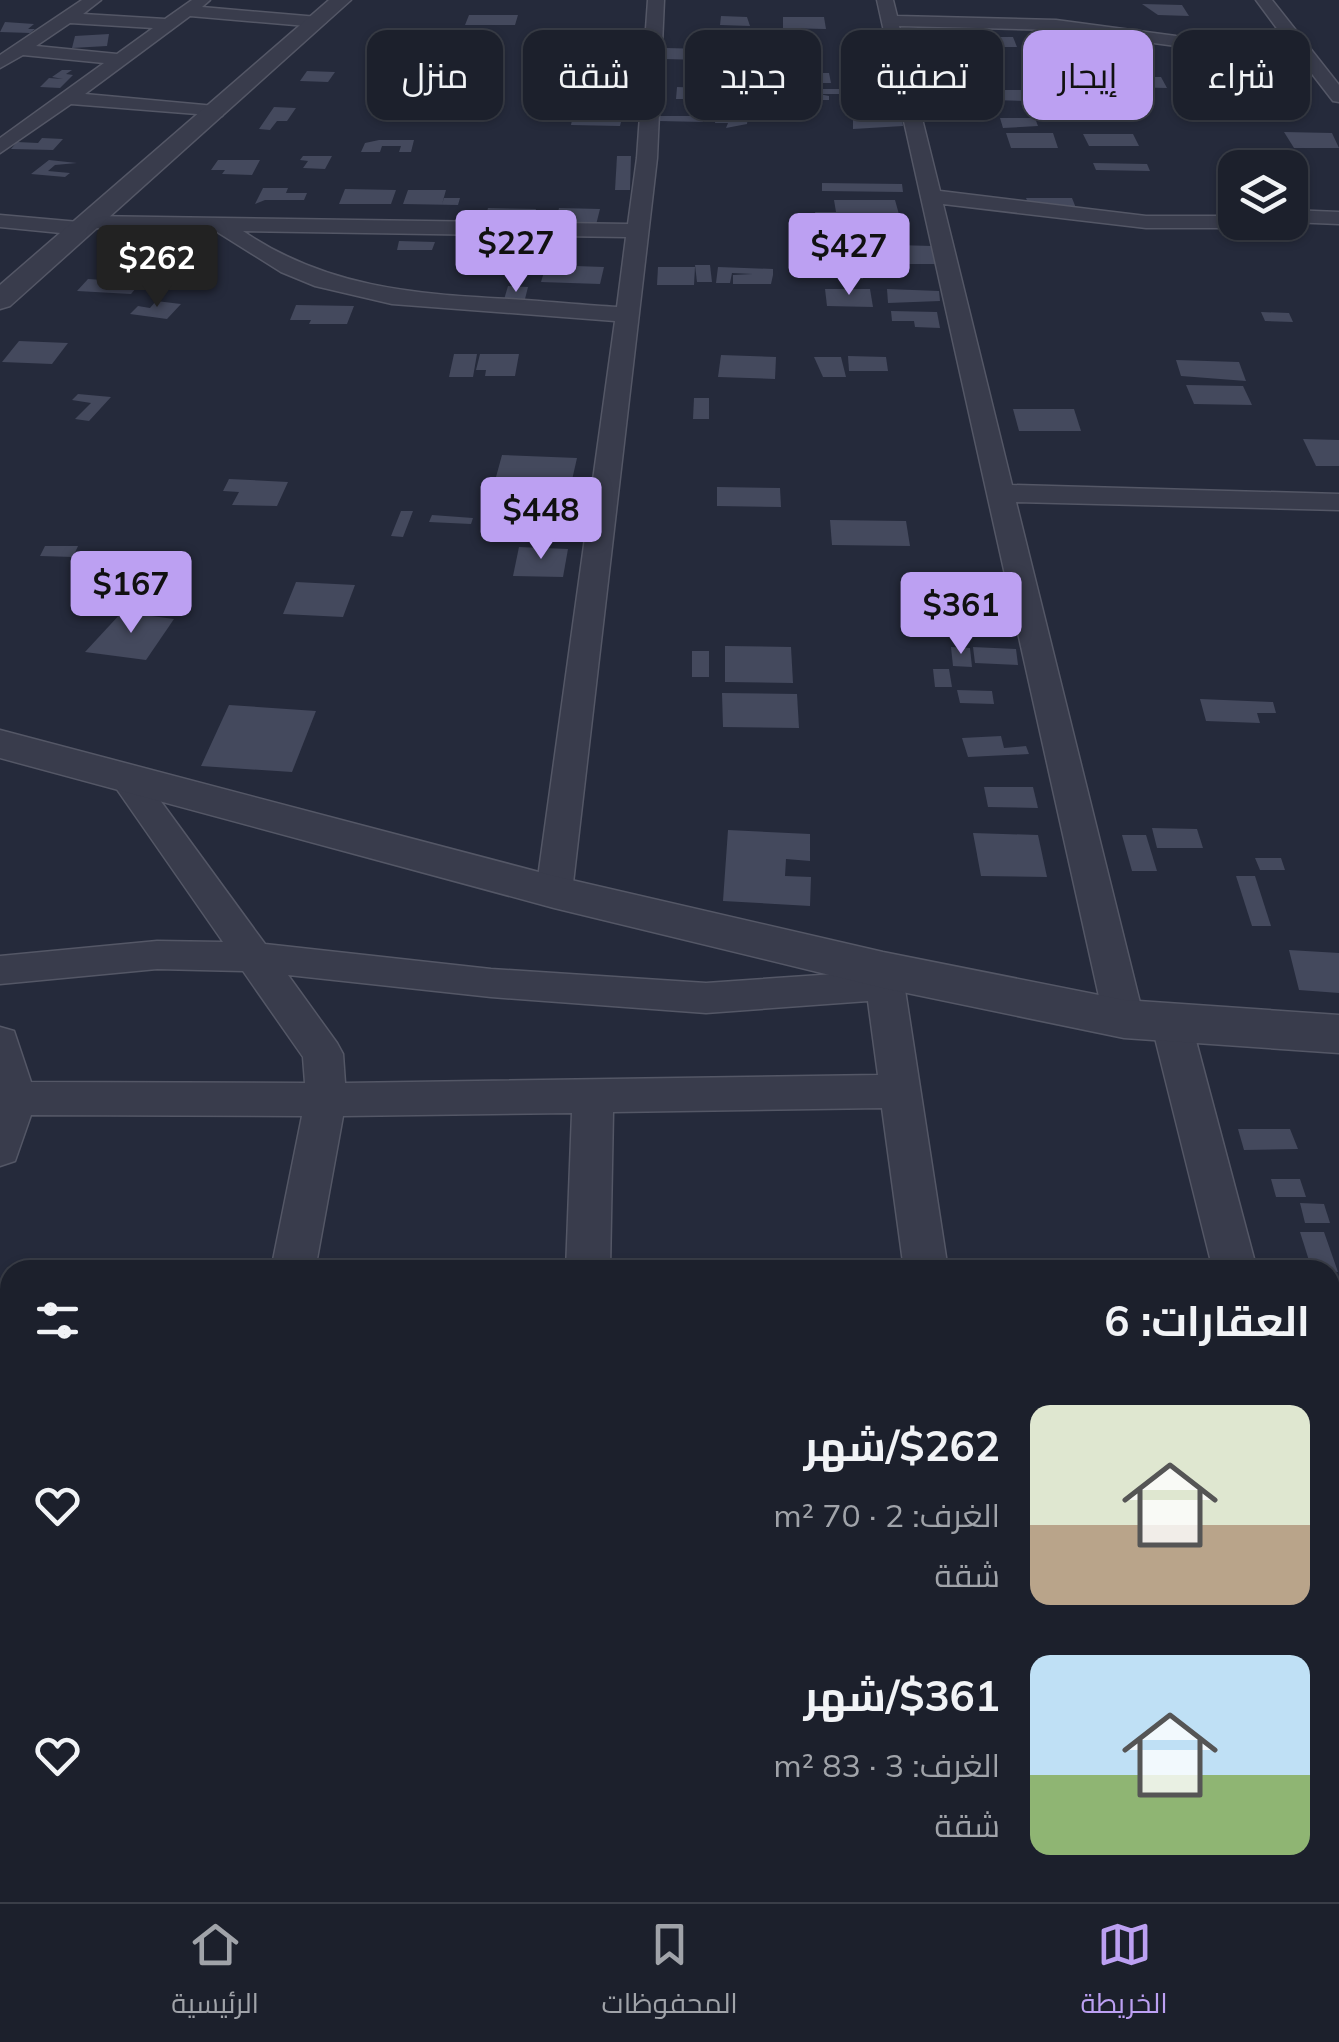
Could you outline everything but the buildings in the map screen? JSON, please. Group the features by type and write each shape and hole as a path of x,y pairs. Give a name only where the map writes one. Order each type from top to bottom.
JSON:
{"street":[{"path":"0,300 341,0"},
{"path":"554,892 647,158 656,0"},
{"path":"1264,0 1287,30"},
{"path":"0,63 65,9 92,1"},
{"path":"3,142 195,6 318,22"},
{"path":"65,9 168,24"},
{"path":"1124,1019 888,11 1056,25 1173,41"},
{"path":"18,50 119,59"},
{"path":"1310,60 1339,97"},
{"path":"69,98 215,112"},
{"path":"931,196 1146,222 1218,222"},
{"path":"1308,217 1339,218"},
{"path":"0,221 85,226 219,224 636,231"},
{"path":"219,224 304,276 351,292 425,302 625,314"},
{"path":"1000,493 1339,502"},
{"path":"0,744 884,978 1124,1019 1339,1034"},
{"path":"126,778 323,1054 326,1100 295,1260"},
{"path":"0,970 157,955 251,957 491,983 706,998 884,978"},
{"path":"884,978 925,1260"},
{"path":"1171,1022 1232,1260"},
{"path":"0,1042 8,1098 0,1149"},
{"path":"8,1098 326,1100 902,1091"},
{"path":"588,1260 592,1094"}]}
